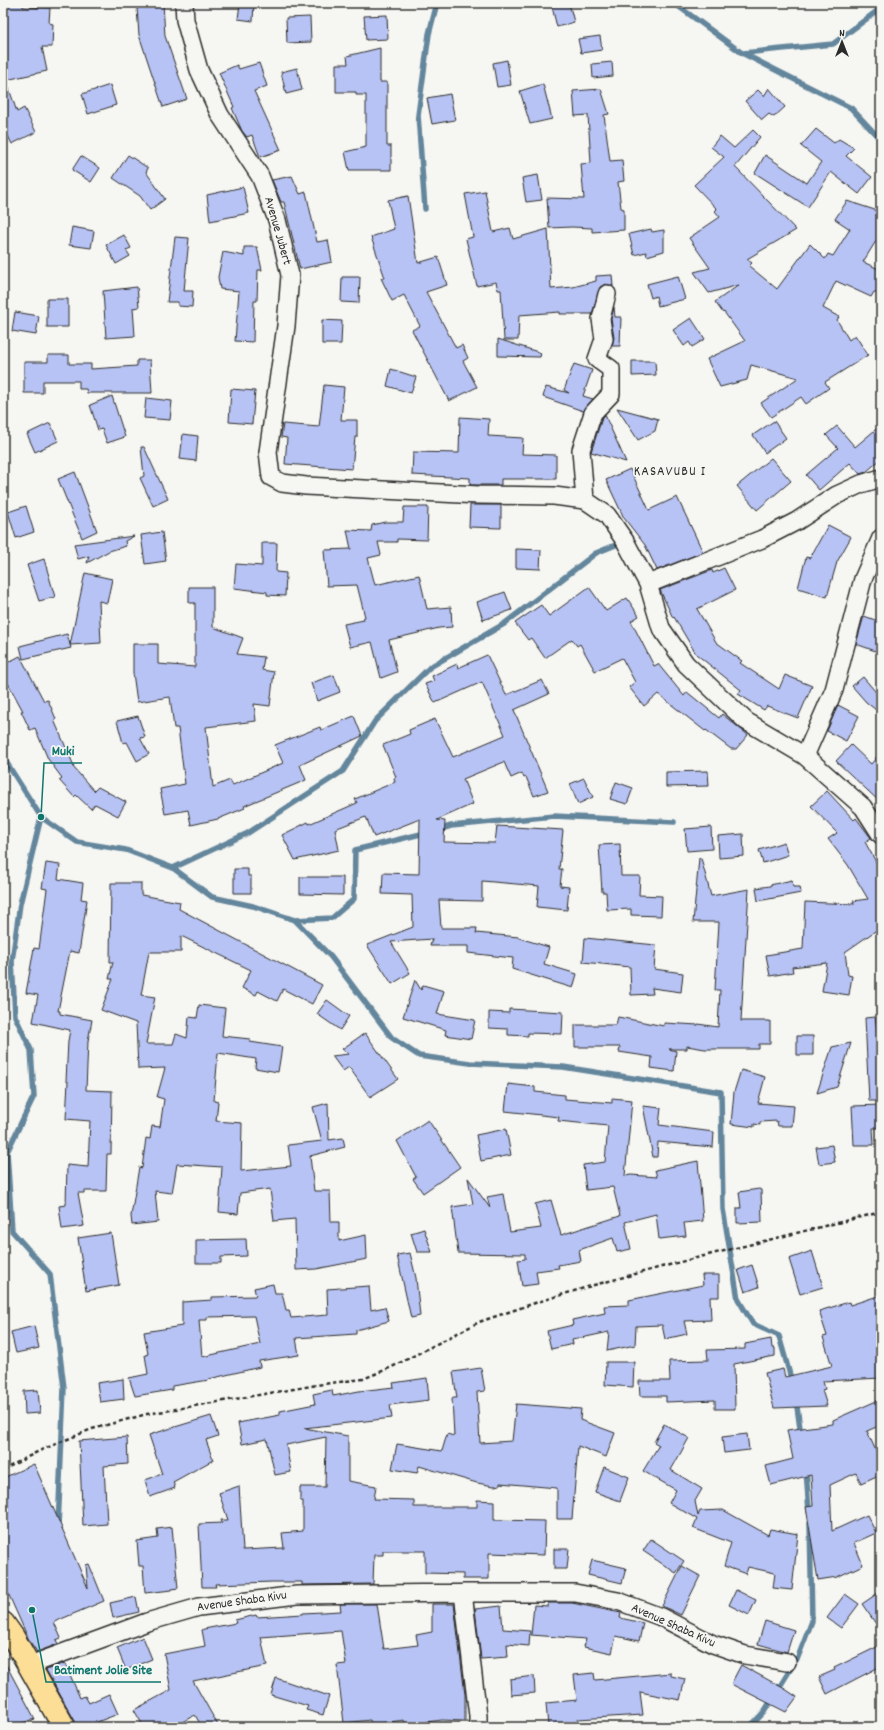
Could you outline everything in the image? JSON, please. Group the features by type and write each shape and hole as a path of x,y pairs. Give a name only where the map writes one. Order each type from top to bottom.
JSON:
{"highway":[{"path":"3,1624 13,1637 30,1665 64,1727"}],"street":[{"name":"Avenue Jubert","path":"184,3 185,20 199,70 220,115 260,176 277,220 290,275 286,326 268,452 271,477 282,483 306,486 479,495 554,496 585,500"},
{"path":"607,294 601,319 604,340 597,359 611,369 611,394 593,413 581,450 585,500 607,515 625,541 648,584 661,628 686,664 746,722 805,756 863,808 881,835"},
{"path":"648,584 762,539 797,521 837,495 861,484 881,478"},
{"path":"805,756 834,690 864,579 881,538"},
{"path":"463,1593 478,1716 478,1727"},
{"name":"Avenue Shaba Kivu","path":"30,1665 147,1622 199,1607 298,1595 463,1593 574,1593 618,1601 661,1617 713,1644 745,1655 787,1662"}],"path":[{"path":"3,1470 38,1451 92,1429 147,1414 323,1384 363,1379 392,1367 479,1322 541,1301 681,1262 881,1212"}],"building":[{"path":"6,3 23,3 23,7 50,8 49,23 53,24 52,47 42,47 47,71 6,80 17,112 24,108 36,132 12,144 3,126 3,15 6,14"},
{"path":"146,3 163,3 165,36 187,99 163,107 139,35 137,8 146,7"},
{"path":"240,3 254,3 253,21 238,19"},
{"path":"551,3 569,3 574,22 557,27"},
{"path":"387,15 388,39 366,40 364,16"},
{"path":"310,17 311,42 287,43 286,18"},
{"path":"600,36 602,50 581,53 578,39"},
{"path":"380,48 380,82 387,82 387,146 391,146 391,170 349,170 345,152 366,147 366,95 356,95 356,92 336,92 336,64 348,64 347,56"},
{"path":"507,60 511,85 497,87 493,63"},
{"path":"612,62 613,76 593,78 592,64"},
{"path":"259,63 267,86 254,91 281,150 260,157 252,135 247,137 242,131 232,108 234,107 219,73 237,65 239,69"},
{"path":"297,68 302,90 286,94 281,72"},
{"path":"543,84 552,119 530,124 520,91"},
{"path":"110,85 116,105 88,114 82,94"},
{"path":"769,88 785,107 774,117 769,114 762,120 745,101 758,90 764,96"},
{"path":"601,89 609,114 604,115 610,161 622,160 624,181 618,182 621,208 624,209 624,230 592,232 592,228 549,228 547,198 584,199 581,164 591,163 588,115 575,116 573,91"},
{"path":"450,94 455,120 432,124 427,98"},
{"path":"816,129 834,143 839,139 854,148 846,156 872,177 859,194 831,172 808,207 755,173 765,155 807,183 821,162 801,146"},
{"path":"753,130 760,137 735,167 796,230 747,259 752,263 749,266 777,289 810,244 825,259 828,254 833,256 850,229 835,219 847,201 881,212 881,233 863,262 881,270 881,295 874,292 871,297 836,281 823,308 839,317 837,320 849,340 855,335 868,355 825,382 829,388 806,404 801,397 771,417 761,403 798,378 751,365 747,380 720,387 707,359 745,341 715,302 739,285 709,293 694,272 710,268 689,238 720,217 715,211 717,209 694,185 724,157 711,147 720,136 734,148"},
{"path":"128,155 148,168 146,172 165,199 150,210 140,196 113,178"},
{"path":"81,156 100,168 91,182 72,170"},
{"path":"538,175 542,200 526,202 522,178"},
{"path":"292,176 300,194 306,192 317,242 328,240 332,262 300,269 284,202 281,202 272,180"},
{"path":"243,187 249,213 210,221 207,195"},
{"path":"485,191 493,232 510,228 513,239 548,229 551,289 573,287 596,281 596,276 612,275 613,286 605,284 600,287 592,314 560,314 560,312 519,315 518,340 504,340 501,290 498,290 496,282 477,286 466,239 473,237 465,194"},
{"path":"408,196 418,263 438,257 447,285 426,292 456,348 462,345 468,358 463,361 477,387 449,401 412,330 420,326 404,295 392,301 381,278 385,278 371,237 394,229 388,200"},
{"path":"72,227 94,231 91,248 69,245"},
{"path":"651,229 652,232 664,230 664,251 647,256 646,252 634,255 629,234"},
{"path":"124,235 131,248 126,250 130,256 116,264 106,245"},
{"path":"175,237 189,238 184,291 193,291 192,307 178,306 178,302 167,302"},
{"path":"244,247 257,247 262,270 258,270 257,301 254,301 253,342 235,341 239,291 220,289 218,277 223,252 244,256"},
{"path":"678,276 685,299 658,306 656,296 651,298 647,284"},
{"path":"342,277 360,277 359,303 341,302"},
{"path":"137,287 139,307 133,308 135,336 106,338 103,291"},
{"path":"47,299 68,299 68,327 47,327"},
{"path":"614,307 615,317 621,317 620,346 612,346 614,338 611,319"},
{"path":"15,312 39,316 36,335 12,331"},
{"path":"691,318 705,339 692,347 689,342 684,346 673,330"},
{"path":"322,320 342,321 341,344 322,344"},
{"path":"498,339 541,353 540,357 498,356"},
{"path":"48,355 69,355 69,364 91,364 91,369 137,366 137,360 150,360 152,393 87,393 86,389 79,389 79,381 43,381 43,393 24,393 24,362 48,362"},
{"path":"632,361 655,361 656,375 632,376"},
{"path":"574,364 592,370 583,396 593,399 583,411 543,397 546,387 569,393 564,390"},
{"path":"391,369 416,377 411,393 387,386"},
{"path":"324,385 344,387 341,420 357,420 357,437 355,437 352,469 285,464 287,438 281,437 283,424 319,427"},
{"path":"231,389 255,391 252,424 229,422"},
{"path":"112,396 125,437 107,443 102,429 98,430 90,405"},
{"path":"146,398 172,401 170,420 144,418"},
{"path":"617,408 658,419 655,431 638,440"},
{"path":"605,415 626,462 591,452 602,418"},
{"path":"460,417 489,419 488,436 523,438 522,454 556,455 556,479 501,479 501,485 470,485 470,478 412,475 413,452 459,453"},
{"path":"774,421 786,438 765,453 753,435"},
{"path":"50,423 58,441 35,452 27,434"},
{"path":"881,425 881,459 866,472 860,474 850,463 819,490 806,475 838,448 826,435 837,426 855,447"},
{"path":"183,434 198,436 196,461 180,459"},
{"path":"141,447 144,447 168,499 153,506 140,478 144,476"},
{"path":"771,458 791,481 757,510 737,486"},
{"path":"630,469 649,510 677,497 703,552 657,570 645,545 624,518 606,480"},
{"path":"75,472 97,531 82,538 58,479"},
{"path":"470,505 501,505 501,528 469,527"},
{"path":"26,506 34,532 16,538 8,512"},
{"path":"404,507 428,507 427,540 397,539 397,542 378,542 381,555 368,558 375,585 419,575 427,609 451,607 452,627 439,628 389,640 397,672 381,678 372,642 350,647 344,624 364,620 363,618 365,617 357,585 327,586 324,550 351,549 347,530 371,531 372,525 385,522 403,522"},
{"path":"828,525 851,537 837,562 827,597 798,588 806,557 810,558"},
{"path":"162,532 166,561 145,564 141,535"},
{"path":"134,536 125,541 126,546 109,551 87,563 89,556 78,559 74,544"},
{"path":"262,543 277,543 276,572 286,573 285,596 267,595 267,592 234,588 236,564 262,566"},
{"path":"516,549 541,550 540,569 516,568"},
{"path":"44,559 55,597 39,601 27,565"},
{"path":"724,568 735,590 697,609 716,642 742,661 740,663 779,689 785,675 812,686 798,718 767,706 764,710 738,694 741,690 696,654 674,617 673,618 660,590 712,570 713,573"},
{"path":"85,573 112,579 107,603 99,601 101,643 70,645"},
{"path":"189,587 213,587 213,627 243,638 237,654 264,657 262,670 274,672 270,706 254,704 256,721 206,727 213,787 230,780 233,785 283,763 275,745 320,727 321,730 354,716 362,736 300,765 306,780 244,806 245,808 218,819 191,825 188,810 165,814 160,789 185,784 178,728 174,728 170,697 137,702 133,673 133,644 158,644 158,664 195,667 195,603 189,603"},
{"path":"589,587 606,611 627,598 639,616 631,621 654,666 658,664 684,696 687,692 719,718 722,714 748,735 736,749 731,749 706,730 705,731 658,694 644,706 629,687 635,682 622,658 595,671 580,644 577,646 572,639 545,658 531,638 528,640 515,623 541,605 549,616"},
{"path":"505,592 512,610 483,620 477,602"},
{"path":"864,616 881,622 881,653 856,644"},
{"path":"67,634 71,648 23,659 20,646"},
{"path":"487,655 506,695 542,680 549,694 514,710 548,791 534,796 526,777 524,778 522,773 511,778 504,762 463,779 473,804 437,820 445,821 444,842 495,843 497,826 563,830 559,869 562,869 560,886 569,887 567,910 537,907 539,886 482,881 482,901 439,900 441,928 477,928 476,933 519,937 549,947 544,964 577,974 573,988 512,969 513,958 468,953 468,946 430,946 432,939 391,942 410,973 392,984 367,945 413,927 412,895 382,894 383,873 419,874 420,819 374,837 366,817 335,829 339,850 295,860 282,835 308,822 309,824 357,803 355,799 395,782 394,778 396,777 383,745 410,734 409,730 435,719 453,757 505,735 482,682 435,703 425,684 434,681 432,676 457,664 458,668"},
{"path":"20,656 44,701 48,700 56,719 54,720 74,766 73,767 94,791 98,787 126,802 118,816 95,804 91,809 76,795 74,797 59,780 62,778 48,759 35,728 30,730 21,711 23,711 3,674 3,665"},
{"path":"334,675 340,692 317,701 311,683"},
{"path":"863,677 881,698 881,714 866,702 852,686"},
{"path":"838,705 859,716 846,741 827,731"},
{"path":"138,716 145,737 140,738 149,754 137,761 127,742 123,743 117,721"},
{"path":"851,745 871,764 881,752 881,803 836,761"},
{"path":"708,771 709,786 666,787 666,772"},
{"path":"584,778 593,797 578,804 570,784"},
{"path":"616,782 633,788 627,804 610,799"},
{"path":"827,791 854,820 856,818 871,838 865,842 881,871 881,927 845,952 848,975 852,976 849,995 822,991 827,963 792,967 793,972 770,976 766,955 803,949 805,902 854,904 853,901 868,899 848,865 828,839 837,833 811,806"},
{"path":"711,827 712,849 687,851 685,829"},
{"path":"743,834 744,856 719,858 718,836"},
{"path":"784,842 788,855 763,863 759,850"},
{"path":"620,844 621,876 640,876 639,895 662,896 661,916 631,915 631,909 607,910 606,892 602,892 599,845"},
{"path":"699,858 701,858 711,896 749,889 741,1021 770,1021 770,1044 759,1044 759,1049 705,1049 687,1046 687,1049 669,1049 676,1051 674,1071 651,1068 652,1057 619,1052 620,1047 575,1047 575,1025 616,1025 618,1017 664,1026 664,1023 698,1024 718,1027 720,990 715,990 719,922 693,922"},
{"path":"46,863 60,865 58,879 83,883 81,899 87,900 79,953 70,951 58,1011 60,1011 60,1014 92,1020 88,1041 86,1090 112,1091 111,1154 107,1154 106,1191 84,1191 84,1193 78,1193 84,1226 62,1229 59,1206 66,1205 67,1165 88,1167 90,1121 66,1119 68,1081 66,1081 70,1030 33,1022 38,995 26,993 34,948 39,949 47,889 42,888"},
{"path":"234,869 248,869 248,876 251,876 251,893 234,893"},
{"path":"300,877 343,877 343,895 300,894"},
{"path":"792,880 793,887 800,887 801,893 758,901 756,888"},
{"path":"111,883 141,883 141,895 180,902 179,909 322,985 312,1004 283,989 277,1001 258,991 256,995 242,988 251,970 181,936 181,952 149,952 141,995 155,997 146,1044 173,1044 176,1034 187,1038 189,1017 197,1018 199,1005 225,1008 222,1036 250,1039 250,1042 282,1047 278,1072 255,1068 256,1059 218,1053 214,1101 218,1102 216,1121 242,1123 241,1171 291,1166 288,1145 322,1141 313,1107 328,1103 329,1140 343,1138 345,1147 310,1156 314,1191 330,1191 331,1222 339,1222 339,1241 366,1235 367,1259 316,1269 296,1270 295,1219 274,1221 270,1189 240,1193 238,1214 219,1212 222,1167 177,1164 172,1193 155,1191 158,1222 132,1225 131,1216 139,1167 142,1168 146,1138 150,1139 152,1126 160,1127 164,1099 157,1097 165,1068 138,1069 136,1023 101,1010 113,979 109,979 113,962 110,962"},
{"path":"585,938 656,945 654,969 683,973 681,992 652,988 653,994 631,995 630,967 583,962"},
{"path":"415,980 421,990 423,985 444,991 437,1014 475,1020 471,1039 445,1035 446,1030 403,1017"},
{"path":"327,1000 349,1016 340,1030 317,1014"},
{"path":"509,1009 563,1012 562,1034 528,1033 528,1036 508,1035 508,1029 489,1028 489,1012 509,1013"},
{"path":"875,1017 881,1055 881,1101 869,1101 865,1018"},
{"path":"365,1033 398,1079 370,1097 349,1067 343,1071 332,1056 349,1054 342,1049"},
{"path":"797,1036 813,1036 813,1055 797,1055"},
{"path":"851,1043 837,1087 817,1093 832,1047"},
{"path":"741,1070 765,1077 758,1103 794,1106 792,1126 778,1126 777,1121 760,1122 760,1125 754,1124 754,1127 731,1124 734,1092"},
{"path":"508,1084 535,1087 535,1092 565,1095 565,1099 612,1103 612,1098 632,1100 625,1176 657,1177 655,1170 698,1161 703,1221 684,1223 686,1236 659,1239 656,1214 625,1222 631,1249 617,1252 613,1238 579,1250 581,1261 558,1265 559,1268 536,1271 538,1284 522,1286 518,1260 525,1259 525,1254 458,1253 452,1207 473,1204 468,1178 490,1208 487,1197 503,1194 510,1232 541,1228 535,1204 551,1200 561,1235 620,1216 613,1187 586,1190 583,1165 605,1162 608,1126 558,1121 559,1117 505,1111"},
{"path":"881,1105 881,1128 873,1128 874,1145 854,1145 852,1106"},
{"path":"643,1106 661,1108 659,1125 714,1132 713,1147 658,1142 657,1157 653,1157"},
{"path":"428,1120 460,1167 423,1193 413,1179 416,1177 397,1141"},
{"path":"506,1129 511,1155 481,1161 476,1135"},
{"path":"832,1145 835,1162 819,1164 816,1147"},
{"path":"761,1190 762,1222 737,1223 737,1208 741,1208 739,1192"},
{"path":"424,1229 432,1252 417,1252 411,1233"},
{"path":"111,1233 119,1285 86,1291 78,1238"},
{"path":"246,1239 247,1256 221,1257 221,1263 196,1263 196,1240"},
{"path":"812,1251 823,1287 800,1294 789,1259"},
{"path":"410,1253 416,1278 420,1316 411,1318 397,1255"},
{"path":"752,1265 759,1287 745,1292 738,1270"},
{"path":"702,1275 719,1275 719,1297 710,1297 711,1320 684,1321 687,1334 665,1339 662,1325 636,1326 635,1345 607,1351 609,1332 572,1340 573,1344 551,1349 547,1331 573,1325 572,1320 605,1313 604,1306 629,1305 629,1300 703,1285"},
{"path":"273,1284 275,1293 282,1293 286,1310 289,1310 291,1318 328,1315 327,1289 369,1286 371,1310 385,1307 389,1321 356,1330 356,1334 296,1338 299,1355 259,1361 260,1367 209,1380 172,1386 172,1390 135,1396 129,1378 148,1374 145,1355 148,1354 144,1332 182,1326 182,1302 212,1300 212,1297 256,1296 254,1288","holes":["254,1316 260,1344 202,1357 199,1320 207,1320 207,1317"]},
{"path":"881,1295 881,1378 823,1381 825,1389 822,1390 827,1406 774,1408 765,1373 783,1369 785,1377 832,1366 823,1337 827,1336 819,1311 849,1302 850,1305"},
{"path":"34,1326 39,1348 16,1353 11,1332"},
{"path":"771,1339 772,1348 775,1348 775,1356 734,1364 735,1409 715,1409 715,1400 666,1402 666,1396 640,1396 639,1381 670,1381 669,1361 708,1360 707,1350 745,1349 745,1344"},
{"path":"606,1362 634,1362 633,1387 605,1385"},
{"path":"481,1368 485,1391 477,1392 480,1443 512,1441 516,1404 581,1409 580,1420 615,1433 606,1457 578,1446 572,1519 557,1519 557,1488 500,1483 500,1485 494,1486 477,1483 419,1466 417,1473 392,1469 397,1444 442,1451 447,1434 454,1436 452,1398 457,1398 453,1372"},
{"path":"427,1378 429,1400 390,1405 392,1418 304,1428 348,1436 348,1481 376,1486 374,1499 414,1500 414,1507 477,1507 477,1500 494,1501 494,1520 545,1521 544,1555 489,1553 489,1579 463,1579 463,1574 425,1573 425,1551 383,1551 383,1555 374,1555 373,1584 302,1585 302,1582 273,1582 215,1584 216,1587 202,1587 199,1524 222,1523 221,1520 228,1520 219,1493 239,1486 243,1550 284,1548 282,1533 303,1531 303,1501 300,1501 300,1487 325,1487 326,1437 286,1445 291,1472 275,1475 267,1439 242,1444 238,1423 280,1415 280,1411 315,1404 313,1394 332,1390 333,1396 394,1387 393,1383"},
{"path":"123,1379 124,1399 100,1402 97,1383"},
{"path":"38,1390 40,1413 25,1414 24,1391"},
{"path":"881,1399 881,1425 867,1431 881,1462 881,1474 861,1483 856,1473 830,1485 832,1531 867,1515 876,1533 854,1543 863,1565 837,1577 818,1580 806,1507 813,1506 811,1475 771,1485 766,1466 793,1459 787,1430 833,1424 833,1420"},
{"path":"211,1416 218,1436 206,1440 213,1460 173,1482 175,1488 150,1497 145,1480 162,1474 149,1435"},
{"path":"664,1424 689,1438 671,1470 702,1489 695,1501 698,1516 700,1511 723,1510 768,1535 770,1529 798,1534 792,1590 773,1588 775,1573 748,1567 746,1574 724,1566 731,1543 693,1528 697,1519 669,1503 676,1490 643,1471 659,1445 654,1442"},
{"path":"747,1434 749,1450 724,1453 722,1437"},
{"path":"127,1437 128,1464 104,1466 107,1524 83,1526 79,1441"},
{"path":"34,1464 88,1588 86,1565 89,1564 104,1601 54,1622 61,1638 56,1640 58,1644 37,1652 29,1640 3,1582 3,1478"},
{"path":"604,1467 629,1477 620,1501 595,1492"},
{"path":"172,1527 178,1588 145,1593 143,1566 139,1566 137,1541 158,1538 157,1529"},
{"path":"651,1539 684,1561 676,1573 643,1551"},
{"path":"554,1549 569,1549 567,1569 554,1569"},
{"path":"592,1560 626,1568 622,1583 588,1575"},
{"path":"682,1566 700,1576 681,1615 662,1606"},
{"path":"736,1590 756,1600 749,1615 729,1605"},
{"path":"881,1591 881,1631 862,1604"},
{"path":"845,1594 859,1604 841,1628 827,1618"},
{"path":"136,1597 139,1612 113,1618 110,1603"},
{"path":"548,1603 572,1603 621,1613 620,1618 643,1623 639,1641 616,1636 612,1653 584,1647 586,1639 531,1635 534,1605 548,1606"},
{"path":"340,1604 377,1604 384,1649 418,1645 416,1635 432,1632 432,1604 454,1604 465,1695 465,1721 442,1720 405,1725 404,1720 371,1725 370,1720 344,1723 337,1665 346,1664 341,1631 261,1637 267,1666 193,1681 219,1727 202,1727 195,1715 173,1727 144,1727 134,1710 171,1690 164,1654 205,1646 202,1630 236,1623 235,1620 256,1615 257,1617 341,1611"},
{"path":"501,1606 503,1629 530,1631 529,1646 507,1644 508,1657 481,1659 475,1609"},
{"path":"765,1621 794,1630 787,1652 758,1644"},
{"path":"143,1637 152,1659 126,1670 117,1648"},
{"path":"881,1645 881,1666 827,1694 819,1677"},
{"path":"3,1659 35,1719 9,1727 3,1727"},
{"path":"65,1663 80,1698 85,1696 89,1703 109,1694 118,1714 97,1722 99,1727 76,1727 75,1721 46,1670"},
{"path":"741,1665 797,1697 786,1712 731,1684"},
{"path":"594,1673 595,1680 671,1673 671,1676 685,1679 680,1700 640,1692 643,1715 578,1719 579,1727 548,1727 546,1703 577,1700 574,1675"},
{"path":"534,1676 535,1693 511,1695 510,1679"},
{"path":"276,1678 329,1696 323,1715 306,1710 308,1706 271,1695"}],"waterway":[{"path":"425,209 418,115 429,34 437,3"},
{"path":"674,3 742,53 851,108 881,140"},
{"path":"743,53 833,44 881,8"},
{"path":"173,868 248,833 343,771 375,721 430,667 504,624 596,553 623,542"},
{"path":"3,757 41,817 77,842 126,850 173,868 212,897 253,906 295,920 331,957 392,1038 419,1056 470,1063 563,1067 721,1092 723,1209 738,1299 753,1324 779,1336 792,1382"},
{"path":"438,830 451,826 554,816 674,822"},
{"path":"41,817 20,904 12,961 15,1016 31,1050 34,1096 7,1152 12,1231 50,1274 64,1388 58,1527"},
{"path":"295,920 332,918 354,899 355,850 425,833"},
{"path":"796,1400 801,1435"},
{"path":"806,1469 809,1512"},
{"path":"750,1727 764,1712 798,1657 812,1621 810,1523"}],"place":[{"name":"Muki","path":"41,817"},
{"name":"Batiment Jolie Site","path":"32,1610"}],"district":[{"name":"KASAVUBU I","path":"670,472"}]}
